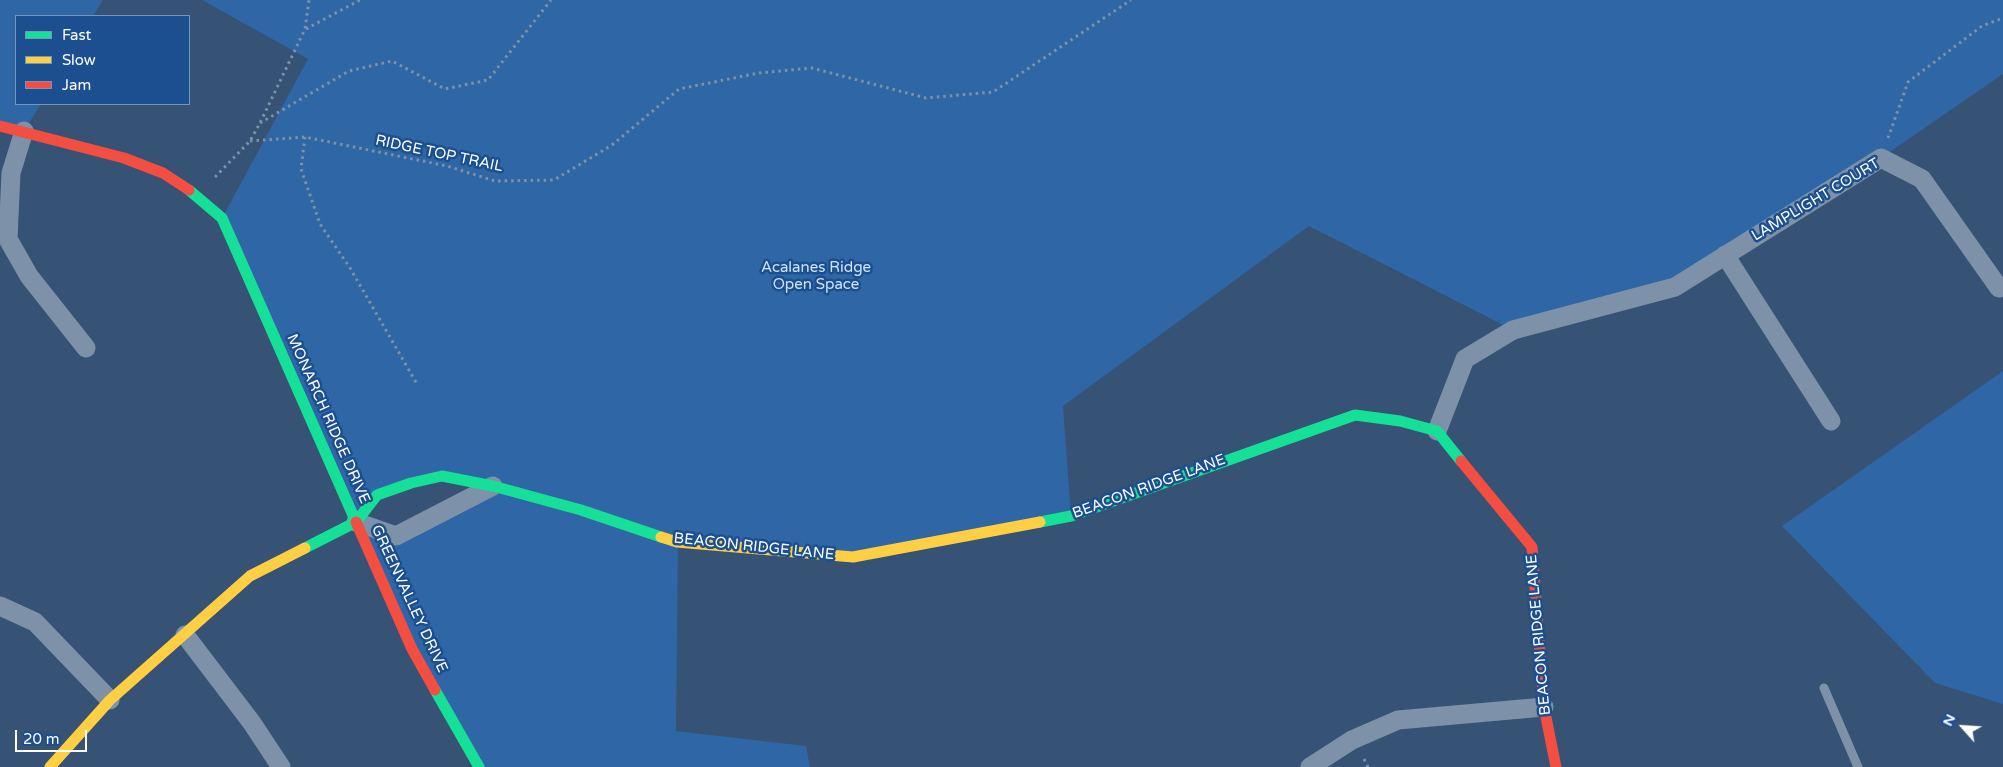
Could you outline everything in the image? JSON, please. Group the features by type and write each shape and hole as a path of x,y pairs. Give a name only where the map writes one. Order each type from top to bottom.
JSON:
{"street":[{"name":"MONARCH RIDGE DRIVE","path":"0,126 124,158 164,173 197,195 222,218 356,522 250,576 110,700 50,767"},
{"path":"24,131 11,173 8,240 29,276 86,348"},
{"name":"LAMPLIGHT COURT","path":"1436,431 1465,359 1513,330 1674,286 1881,158 1922,179 1999,288"},
{"path":"1725,255 1831,421"},
{"name":"BEACON RIDGE LANE","path":"356,522 377,494 411,483 442,476 493,486 581,510 678,542 853,557 1072,516 1221,461 1355,415 1400,421 1436,431 1532,547 1544,707 1556,767"},
{"path":"356,522 396,536 493,486"},
{"name":"GREENVALLEY DRIVE","path":"356,522 412,649 479,767"},
{"path":"0,606 35,622 110,700"},
{"path":"185,635 252,723 281,767"},
{"path":"1310,767 1352,740 1398,720 1544,707"}],"lane":[{"path":"1824,688 1858,767"}],"path":[{"path":"197,195 250,141 305,30 309,0"},
{"path":"305,30 360,0"},
{"path":"260,123 349,71 392,61 445,89 488,80 552,0"},
{"name":"RIDGE TOP TRAIL","path":"250,141 304,137 447,166 495,181 554,180 612,145 679,89 759,73 812,68 926,98 993,92 1131,0"},
{"path":"1881,158 1908,82 1982,26 2003,18"},
{"path":"304,137 301,169 320,224 350,268 417,384"}],"green space":[{"path":"0,0 103,0 94,15 15,15 15,105 40,105 24,131 0,126"},
{"name":"Acalanes Ridge Open Space","path":"202,0 2003,0 2003,74 1881,158 1675,287 1513,330 1309,226 1063,406 1071,516 853,557 678,542 676,731 806,746 810,767 479,767 412,649 356,522 222,218 308,59","holes":["442,476 493,486 396,536 356,522 377,495 411,483"]},
{"path":"2003,371 2003,704 1935,683 1782,526"}],"traffic: fast":[{"path":"189,190 222,218 356,522"},
{"path":"1040,522 1071,516 1355,415 1400,421 1437,431 1461,461"},
{"path":"305,548 356,522 377,495 411,483 442,476 493,486 581,510 661,537"},
{"path":"435,690 479,767"}],"traffic: slow":[{"path":"661,537 677,542 853,557 1040,522"},
{"path":"50,767 110,700 250,576 305,548"}],"traffic: jam":[{"path":"0,126 124,158 163,173 189,190"},
{"path":"1461,461 1532,547 1544,707 1556,767"},
{"path":"356,522 412,649 435,690"}]}
